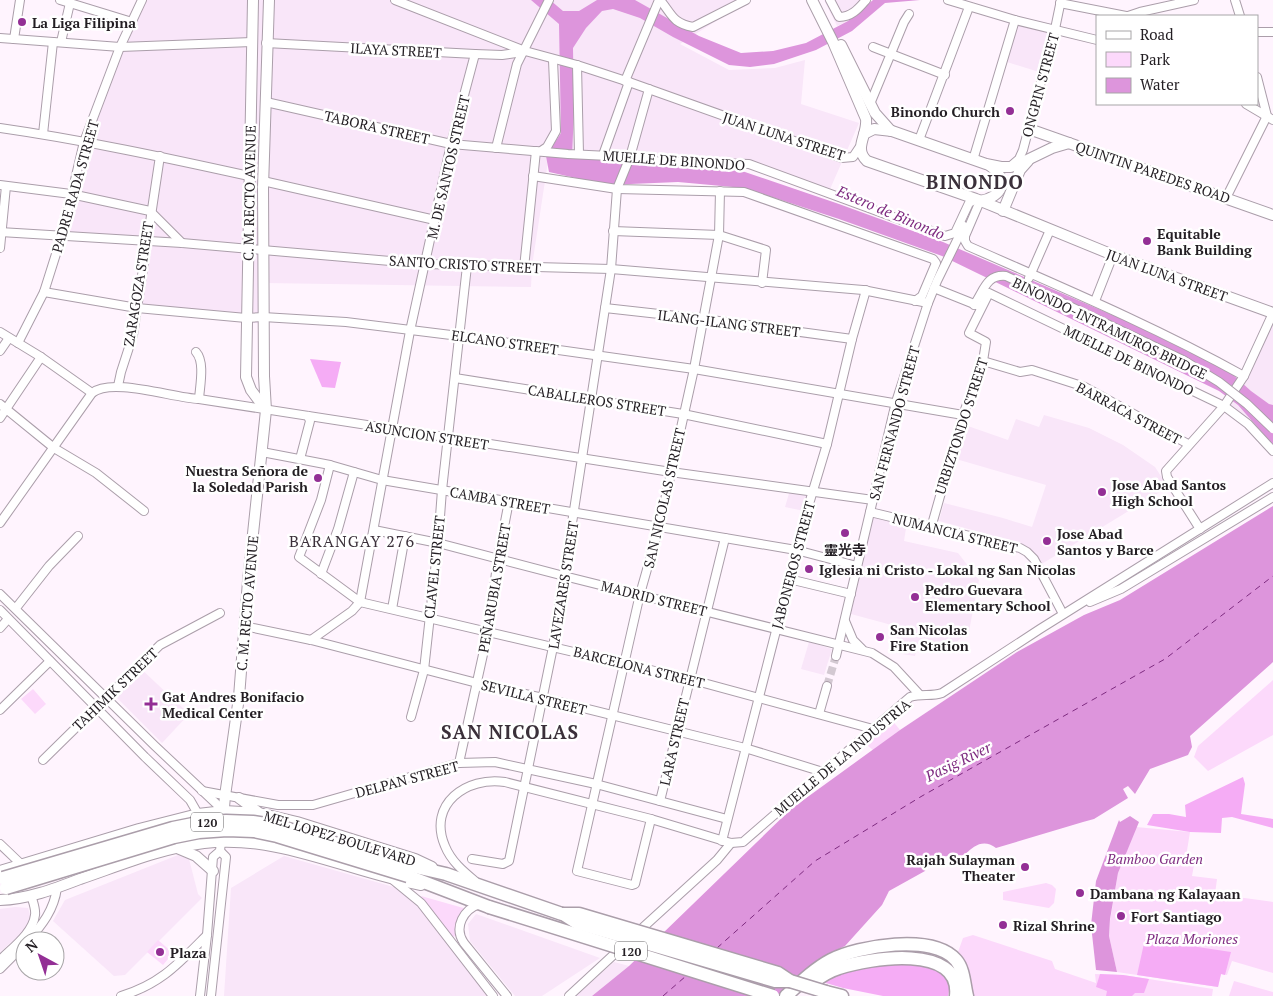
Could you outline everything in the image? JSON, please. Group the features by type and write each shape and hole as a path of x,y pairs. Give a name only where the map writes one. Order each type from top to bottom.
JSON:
{"highway":[{"name":"MEL LOPEZ BOULEVARD","path":"2,884 173,828 198,823 254,822 278,826 410,871 440,888 486,905 773,996"},
{"name":"MEL LOPEZ BOULEVARD","path":"410,871 446,874 562,914 577,923 775,982 790,981 842,996"},
{"path":"786,996 820,967 849,953 877,947 916,945 934,947 947,952 954,958 962,973 966,996"},
{"path":"797,996 816,979 839,968 899,958 927,960 945,968 955,981 956,996"}],"main road":[{"name":"C. M. RECTO AVENUE","path":"253,0 246,377 250,390 266,410"},
{"name":"C. M. RECTO AVENUE","path":"220,846 239,696 244,626 266,410 263,317 263,181 266,43 269,0"},
{"path":"812,0 827,22"},
{"path":"818,0 866,119 864,134 859,148"},
{"path":"835,41 880,120 892,131"},
{"path":"1029,128 1069,143"},
{"path":"864,134 874,129 892,131 986,164 1011,167"},
{"name":"QUINTIN PAREDES ROAD","path":"1011,167 1052,148 1069,143 1273,214"},
{"name":"JUAN LUNA STREET","path":"859,148 864,159 871,164 978,200 1113,255 1273,313"},
{"path":"1003,211 1020,170 1030,158"},
{"path":"978,200 994,196 1000,190 1002,184 1001,177 997,172 986,164"},
{"path":"246,377 255,384 261,382 264,376"},
{"path":"239,798 258,813"},
{"name":"MEL LOPEZ BOULEVARD","path":"440,888 393,880 287,849 241,842 220,846 174,848 31,895 2,884 22,865 165,822 198,814 224,811 258,813 297,822 415,859 446,874"},
{"path":"165,822 174,848 196,856 213,871"}],"street":[{"path":"14,39 20,0"},
{"path":"60,0 132,22"},
{"name":"PADRE RADA STREET","path":"18,343 44,292 62,235 84,142 120,47 142,0"},
{"name":"JUAN LUNA STREET","path":"395,0 525,52 576,65 649,89 842,158 852,157 859,148"},
{"path":"496,148 518,64 549,0"},
{"path":"603,155 648,24 659,2 675,20 691,28 746,0"},
{"path":"830,0 839,17 844,17 856,12 866,0"},
{"path":"948,0 1015,20 1096,40"},
{"path":"1130,15 1194,0"},
{"path":"1235,0 1240,15"},
{"path":"1060,2 1122,15"},
{"name":"ONGPIN STREET","path":"1011,167 1021,154 1029,128 1055,30 1060,2"},
{"path":"61,42 70,3"},
{"path":"919,140 969,7"},
{"path":"870,104 890,54 909,14"},
{"path":"973,160 1015,20"},
{"path":"1258,32 1273,32"},
{"path":"0,38 120,47 252,42"},
{"path":"43,134 52,42"},
{"name":"ILAYA STREET","path":"266,43 502,55 525,52"},
{"path":"873,48 944,75"},
{"name":"M. DE SANTOS STREET","path":"360,602 410,331 451,144 476,54"},
{"path":"524,268 533,176 538,151 547,147 556,131 554,60"},
{"path":"576,65 578,154"},
{"path":"1226,198 1270,118 1258,80"},
{"name":"LAVEZARES STREET","path":"472,859 503,864 509,861 554,647 611,270 618,187 629,160 649,89"},
{"name":"TABORA STREET","path":"266,102 451,144 578,154"},
{"path":"1248,105 1270,118"},
{"path":"0,128 43,134 160,156 249,176"},
{"name":"MUELLE DE BINONDO","path":"578,154 603,155 629,160 749,164 945,236 955,233 969,202 978,200"},
{"name":"ZARAGOZA STREET","path":"118,386 133,335 138,308 150,211 160,156"},
{"name":"MUELLE DE BINONDO","path":"533,176 618,187 744,192 933,259 936,263 922,296 915,300"},
{"path":"263,181 434,220"},
{"path":"0,248 3,186 71,194 150,211 182,242"},
{"name":"SAN NICOLAS STREET","path":"651,819 635,884 632,885 577,871 596,784 626,664 640,594 659,526 694,369 719,235 720,191"},
{"path":"978,200 965,236 966,243 1030,275 1095,301 1199,351 1242,378"},
{"name":"SAN FERNANDO STREET","path":"836,656 896,402 934,288 978,200"},
{"path":"1026,285 1050,230"},
{"path":"613,231 719,235 766,250 762,283"},
{"name":"SANTO CRISTO STREET","path":"1,233 182,242 425,264 611,270 762,283 801,284 866,290 928,304"},
{"path":"1095,301 1113,255"},
{"name":"CLAVEL STREET","path":"411,718 424,670 467,266"},
{"name":"BINONDO-INTRAMUROS BRIDGE","path":"977,306 984,288 990,279 1006,276 1183,360 1220,382 1273,429"},
{"path":"934,288 977,306"},
{"name":"JABONEROS STREET","path":"722,841 796,550 827,444 852,339 866,290"},
{"name":"ELCANO STREET","path":"44,292 138,308 246,318 263,317 346,322 459,336 694,369 896,402 963,415"},
{"name":"MUELLE DE BINONDO","path":"977,306 987,294 991,293 1226,403 1273,451"},
{"name":"URBIZTONDO STREET","path":"931,528 963,415 983,361 986,342 969,333 977,306"},
{"name":"ILANG-ILANG STREET","path":"605,308 852,339"},
{"path":"1200,529 1167,477 1166,471 1226,403 1242,378 1273,313"},
{"path":"0,332 41,357 92,393 54,448 1,518"},
{"path":"0,351 9,338"},
{"path":"196,352 201,362 199,399"},
{"path":"0,418 3,407 41,357"},
{"name":"BARRACA STREET","path":"983,361 1020,372 1032,370 1090,389 1188,444"},
{"name":"CABALLEROS STREET","path":"454,378 683,414 827,444"},
{"name":"ASUNCION STREET","path":"92,393 95,390 118,386 671,472 873,500"},
{"path":"3,407 54,448 96,473 144,511"},
{"path":"300,460 310,421 308,416"},
{"name":"CAMBA STREET","path":"262,452 330,465 382,480 796,550 857,566"},
{"name":"BARCELONA STREET","path":"330,465 321,500 299,557 360,602 689,679 872,729"},
{"path":"321,574 338,529 354,472"},
{"name":"MUELLE DE LA INDUSTRIA","path":"569,996 717,860 731,843 743,842 910,697 919,694 934,696 942,693 1066,612 1273,483"},
{"path":"1066,612 1121,589 1273,497"},
{"name":"PEÑARUBIA STREET","path":"459,764 488,632 498,558 510,501"},
{"name":"NUMANCIA STREET","path":"870,512 1020,548 1034,559 1066,612"},
{"name":"MADRID STREET","path":"374,530 438,542 776,630 864,650 883,659 919,694"},
{"path":"16,608 49,566 78,536"},
{"path":"392,609 404,536"},
{"name":"LARA STREET","path":"660,801 725,538"},
{"path":"789,579 851,594"},
{"path":"0,595 16,608 155,746 224,811"},
{"path":"311,640 352,611 360,602"},
{"path":"0,610 190,800 198,814"},
{"name":"TAHIMIK STREET","path":"43,760 160,645 220,613"},
{"path":"845,618 846,626 853,640 864,650"},
{"path":"0,628 8,619"},
{"name":"SEVILLA STREET","path":"244,626 311,640 424,670 745,748 823,772"},
{"path":"0,710 50,661"},
{"path":"819,714 827,686"},
{"path":"145,757 155,746"},
{"name":"DELPAN STREET","path":"202,791 278,805 313,805 459,764 495,762 596,784 727,819"},
{"name":"DELPAN STREET","path":"478,884 459,868 444,845 441,830 444,811 456,794 480,782 498,781 524,786 651,819 731,843"},
{"path":"0,844 22,865"},
{"path":"200,996 208,935 213,857 220,846 226,857 211,996"},
{"path":"393,880 421,903 493,996"},
{"path":"36,931 45,921 56,898 57,888"},
{"path":"0,960 30,929 36,914 31,895"},
{"path":"486,905 473,907 466,913 461,922 460,931 462,939 507,996"},
{"path":"121,996 154,982 170,972 208,935"},
{"path":"0,968 15,954"},
{"path":"485,985 493,978"}],"shaded area":[{"path":"137,0 749,0 680,44 729,70 775,68 805,60 801,104 859,123 827,196 744,165 549,155 532,266 531,287 264,283 263,324 140,306 148,238 52,241 120,37"},
{"path":"824,0 870,0 867,6 848,21 837,26"},
{"path":"1018,23 1051,32 1039,72 1007,62"},
{"path":"1273,313 1273,451 1224,406 1244,376"},
{"path":"310,359 341,362 335,388 322,387"},
{"name":"Jose Abad Santos High School","path":"1044,415 1089,428 1123,445 1155,467 1168,487 1040,565 1034,554 1025,547 998,537 939,521 944,503 1032,527 1046,485 956,459 965,425 1008,440 1016,419 1039,427"},
{"path":"790,490 809,494 804,511 785,507"},
{"name":"Pedro Guevara Elementary School","path":"872,516 907,522 904,541 958,553 979,580 969,631 947,650 919,640 915,656 895,653 899,627 851,614"},
{"path":"809,642 832,649 824,675 801,669"},
{"name":"Gat Andres Bonifacio Medical Center","path":"139,667 189,714 162,743 113,694"},
{"path":"1243,777 1245,784 1241,814 1273,819 1273,828 1232,817 1222,818 1221,833 1190,832 1147,825 1153,814 1186,817 1185,805"},
{"path":"178,855 189,859 198,894 202,898 125,975 114,976 53,921 65,900"},
{"path":"284,856 408,891 488,996 224,996 231,888"},
{"path":"28,908 31,918 24,931 15,931 15,939 0,952 0,909"},
{"path":"476,914 600,958 542,996 515,996 470,941 468,924"},
{"path":"1145,939 1231,952 1225,975 1221,974 1218,987 1137,975"},
{"path":"614,962 629,966 592,996 575,996"},
{"path":"905,963 937,970 943,974 948,980 950,987 948,996 883,996 819,981 842,968"},
{"path":"1100,974 1149,979 1144,993 1135,993 1132,996 1106,996 1107,991 1096,987"}],"green space":[{"path":"1273,680 1273,735 1208,771 1194,757 1198,746"},
{"path":"33,689 46,704 35,714 21,699"},
{"path":"891,719 900,730 873,750 862,741"},
{"name":"Plaza Moriones","path":"1136,827 1190,832 1185,863 1194,865 1192,876 1217,879 1215,894 1273,902 1273,973 1232,961 1227,975 1221,974 1218,987 1117,972 1109,936 1110,921 1118,873"},
{"path":"1046,883 1056,889 1054,903 1049,908 1003,900 1003,892"},
{"path":"421,896 467,909 458,921 456,936 452,937"},
{"path":"973,935 1052,961 1055,969 1096,983 1095,974 1123,975 1213,989 1212,996 972,996 972,987 958,952 963,938"},
{"name":"Plaza","path":"158,940 173,953 163,965 147,952"},
{"path":"1234,981 1273,992 1273,996 1229,996"}],"water":[{"path":"531,0 550,0 563,11 579,11 597,0 635,0 699,36 741,53 773,51 806,43 848,21 873,0 920,0 885,3 852,31 816,50 774,64 750,67 729,65 640,18 613,9 602,11 586,28 573,48 574,111 572,156 624,163 742,171 943,242 1131,323 1230,372 1251,391 1273,405 1273,445 1238,405 1219,391 942,256 839,219 744,188 678,182 607,185 549,172 546,156 561,133 559,24"},
{"name":"Pasig River","path":"1273,506 1273,662 1190,736 1192,747 1188,755 1150,769 1135,794 1128,786 1123,789 1128,798 1094,819 996,848 992,845 979,844 965,855 934,857 927,862 925,871 889,891 882,905 845,946 817,960 777,996 592,996 629,966 791,809 900,730 1017,652 1084,615 1120,600"},
{"path":"1130,816 1139,822 1118,873 1110,919 1109,936 1117,972 1096,970 1091,925 1096,881 1119,820 1120,822"}],"ferry route":[{"path":"717,948 815,861 922,796 1165,659 1273,576"},
{"path":"663,996 686,976"}],"tunnel":[{"path":"827,686 836,656"}],"place":[{"name":"La Liga Filipina","path":"22,22"},
{"name":"Binondo Church","path":"1010,111"},
{"name":"Equitable Bank Building","path":"1147,241"},
{"name":"Nuestra Señora de la Soledad Parish","path":"318,478"},
{"name":"Jose Abad Santos High School","path":"1102,492"},
{"name":"靈光寺","path":"845,533"},
{"name":"Jose Abad Santos y Barce","path":"1047,541"},
{"name":"Iglesia ni Cristo - Lokal ng San Nicolas","path":"809,569"},
{"name":"Pedro Guevara Elementary School","path":"915,597"},
{"name":"San Nicolas Fire Station","path":"880,637"},
{"name":"Gat Andres Bonifacio Medical Center","path":"151,704"},
{"name":"Rajah Sulayman Theater","path":"1025,867"},
{"name":"Dambana ng Kalayaan","path":"1080,893"},
{"name":"Fort Santiago","path":"1121,916"},
{"name":"Rizal Shrine","path":"1003,925"},
{"name":"Plaza","path":"160,952"}],"district":[{"name":"BINONDO","path":"975,181"},
{"name":"BARANGAY 276","path":"352,541"},
{"name":"SAN NICOLAS","path":"510,731"}],"water label":[{"name":"Estero de Binondo","path":"891,212"}],"park label":[{"name":"Bamboo Garden","path":"1155,858"}]}
